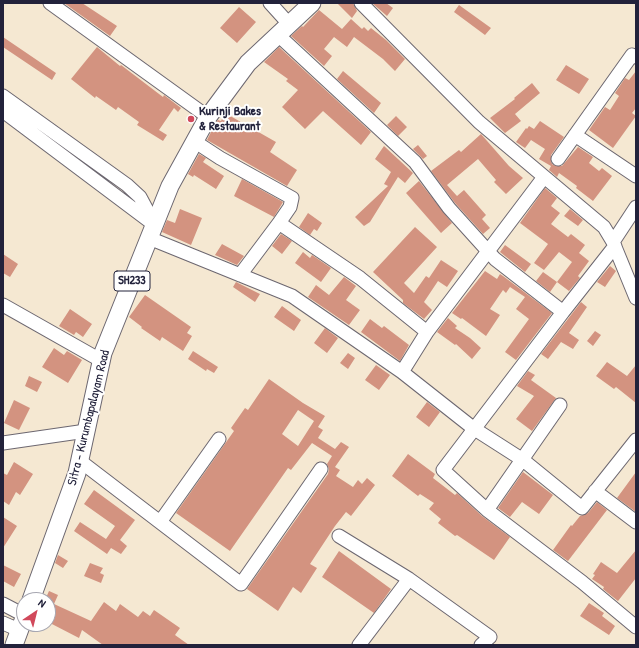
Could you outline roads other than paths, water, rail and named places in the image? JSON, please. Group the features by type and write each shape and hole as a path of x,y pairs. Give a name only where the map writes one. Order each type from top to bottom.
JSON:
{"main road":[{"name":"Sitra - Kurumbapalayam Road","path":"34,592 77,472 102,361 170,186 208,117 248,63 312,3"}],"street":[{"path":"50,3 208,117"},
{"path":"270,3 283,29 415,162 449,208 495,259 564,312"},
{"path":"361,3 479,122 593,216 604,227 614,244 636,298"},
{"path":"558,159 632,55 636,57"},
{"path":"3,96 140,197 152,231"},
{"path":"3,111 152,231 240,275 292,296 402,372 474,428 523,460 582,508 636,440"},
{"path":"575,135 636,176"},
{"path":"194,140 220,158 292,198 290,207 240,275"},
{"path":"402,372 428,332 456,297 488,250 544,177"},
{"path":"634,215 564,312 443,470 487,510 582,582 636,627"},
{"path":"279,223 360,278 428,332"},
{"path":"3,305 102,361"},
{"path":"487,510 560,405"},
{"path":"3,443 86,431"},
{"path":"160,522 219,439"},
{"path":"80,461 241,584 321,469"},
{"path":"595,491 636,522"},
{"path":"339,536 409,578 490,637 481,645"},
{"path":"359,645 409,578"},
{"path":"3,604 16,622"},
{"path":"3,623 16,626"}],"place":[{"name":"Kurinji Bakes & Restaurant","path":"191,119"}]}
